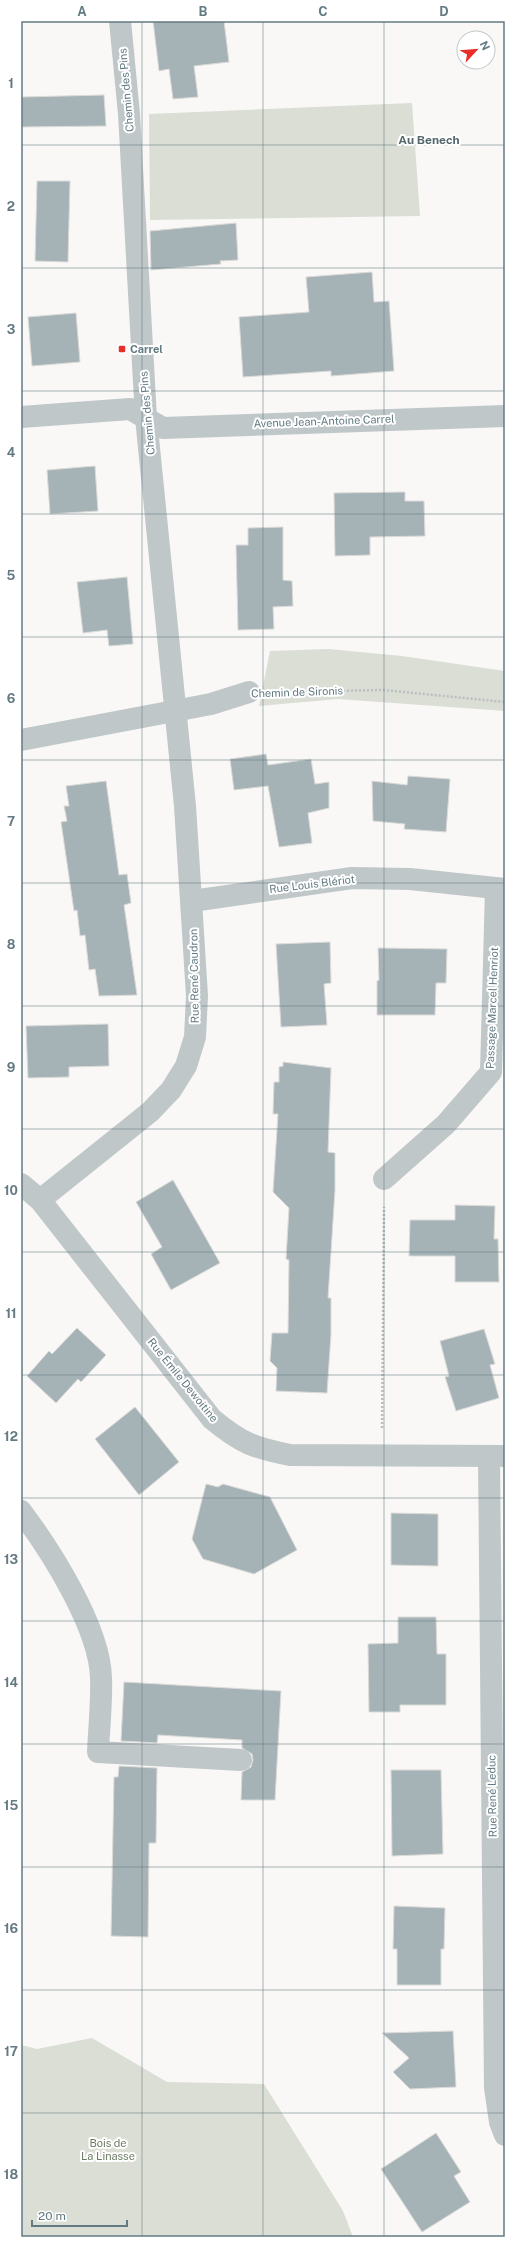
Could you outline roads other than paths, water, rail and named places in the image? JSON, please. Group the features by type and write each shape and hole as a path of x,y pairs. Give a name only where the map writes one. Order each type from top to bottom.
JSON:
{"street":[{"name":"Chemin des Pins","path":"120,21 128,114 146,418 176,709"},
{"name":"Avenue Jean-Antoine Carrel","path":"21,417 130,409 164,428 505,416"},
{"name":"Chemin de Sironis","path":"21,740 176,709 211,704 249,692"},
{"name":"Rue René Caudron","path":"40,1200 150,1112 171,1090 186,1066 195,1037 197,996 192,901 176,709"},
{"name":"Rue Louis Blériot","path":"192,901 352,878 410,879 500,889"},
{"name":"Passage Marcel Henriot","path":"384,1178 446,1124 491,1072 500,889"},
{"name":"Rue Émile Dewoitine","path":"21,1184 40,1200 212,1419 230,1434 256,1448 290,1455 497,1456"},
{"name":"Rue René Leduc","path":"497,1456 495,2088 500,2122 505,2135"},
{"path":"21,1511 66,1581 94,1640 101,1677 98,1752 241,1760"}],"place":[{"name":"Carrel","path":"122,349"}],"district":[{"name":"Au Benech","path":"429,140"}],"park label":[{"name":"Bois de La Linasse","path":"108,2149"}]}
